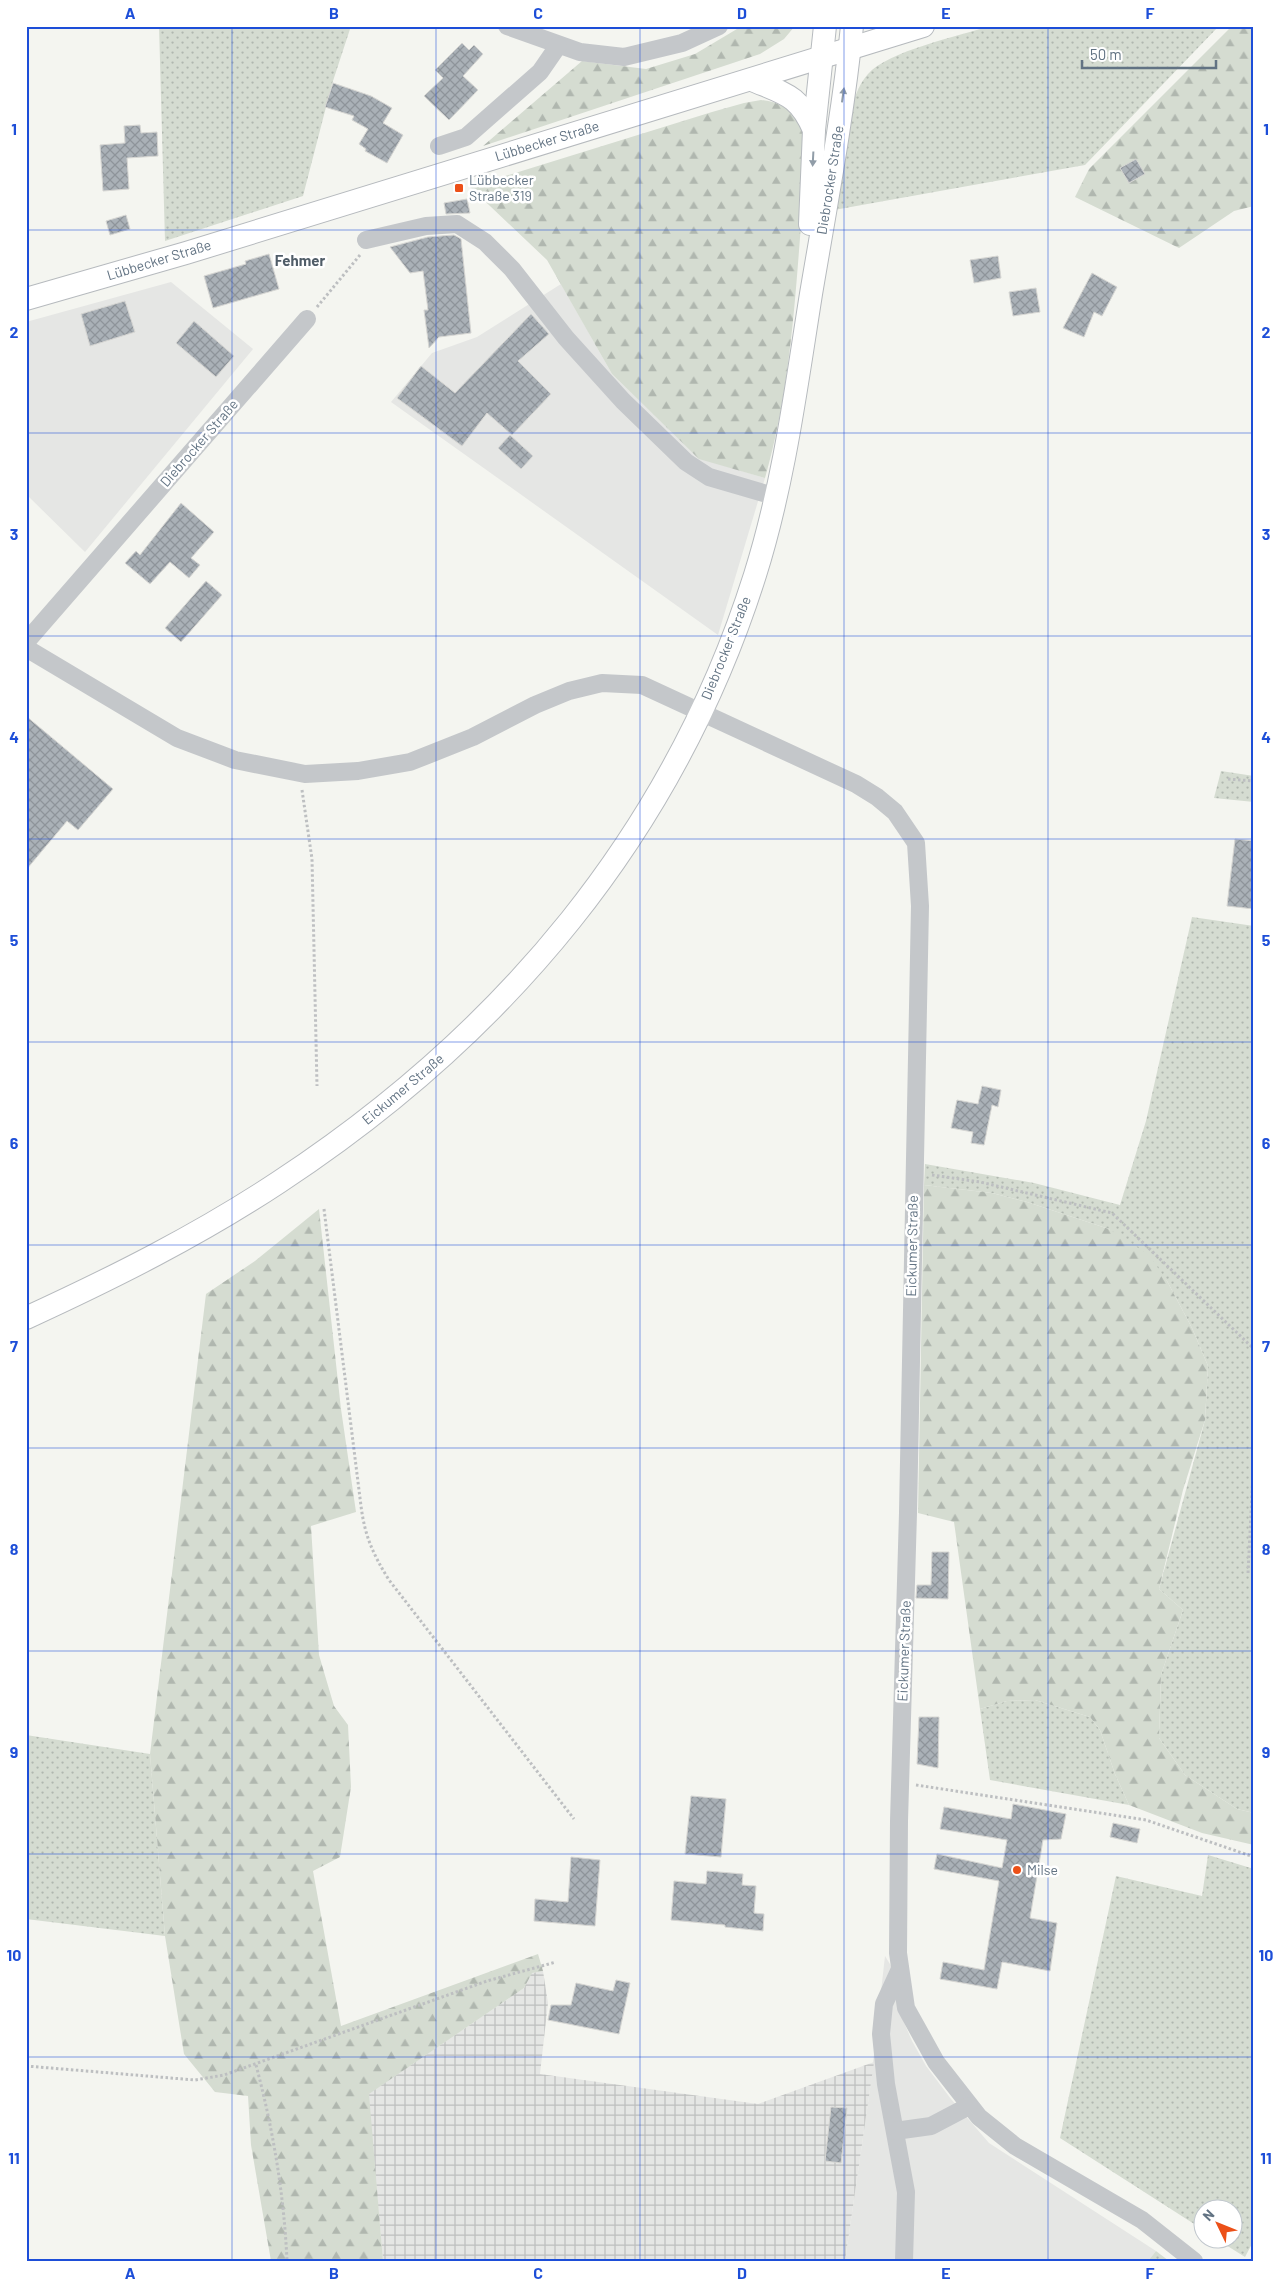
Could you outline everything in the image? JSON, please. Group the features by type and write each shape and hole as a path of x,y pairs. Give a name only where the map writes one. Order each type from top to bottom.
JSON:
{"main road":[{"name":"Diebrocker Straße","path":"805,333 814,130 826,26"},
{"name":"Diebrocker Straße","path":"701,712 733,637 755,576 777,497 805,333 850,49 852,26"},
{"name":"Lübbecker Straße","path":"26,299 186,253 444,172 821,59 923,26"},
{"path":"752,80 798,102 808,116 814,130"},
{"name":"Eickumer Straße","path":"26,1318 107,1280 192,1235 278,1183 357,1128 433,1066 504,998 589,899 626,847 683,750 701,712"}],"street":[{"path":"507,26 558,46 580,52 624,57 682,43 719,26"},
{"path":"439,146 466,137 540,72 558,46"},
{"path":"366,240 426,226 457,224 485,242 512,269 566,338 623,401 686,462 709,477 777,497"},
{"name":"Diebrocker Straße","path":"26,642 307,319"},
{"path":"33,652 177,738 235,760 310,774"},
{"name":"Diebrocker Straße","path":"310,774 358,771 401,764 435,754 535,705 569,691 602,684 642,685 701,712"},
{"name":"Eickumer Straße","path":"701,712 856,784 878,797 895,812 916,843 920,906 908,1513 899,1821 898,1953 906,2008 936,2062 980,2118 1015,2146 1142,2220 1194,2261"},
{"path":"900,1969 884,2004 881,2034 886,2084 906,2192 904,2261"},
{"path":"895,2131 931,2126 969,2106"}],"path":[{"path":"307,319 358,259 366,240"},
{"path":"310,774 301,793 312,859 317,1086"},
{"path":"1228,779 1254,781"},
{"path":"914,1173 980,1182 1112,1213 1254,1349"},
{"path":"324,1209 360,1506 364,1530 370,1549 389,1580 574,1819"},
{"path":"1248,1573 1254,1453"},
{"path":"901,1783 1146,1820 1254,1857"},
{"path":"26,2066 195,2080 224,2074 256,2064 425,2002 556,1962"},
{"path":"256,2064 271,2121 286,2232 287,2261"}],"shaded area":[{"path":"171,282 253,349 85,552 26,494 26,322"},
{"path":"561,284 612,374 699,458 765,478 718,635 391,402 432,353 477,337"},
{"path":"885,1956 893,1969 900,2013 912,2041 926,2066 951,2099 989,2143 1156,2251 1148,2261 845,2261 870,2089"},
{"path":"543,1971 548,2003 540,2074 758,2104 874,2062 845,2261 383,2261 368,2094 524,1988 531,1973"}],"green space":[{"path":"159,26 351,26 332,84 303,196 165,241"},
{"path":"742,26 795,26 784,39 760,54 483,146 582,61 646,69 695,54"},
{"path":"990,26 1219,26 1085,165 834,210 852,105 860,85 868,74 891,58 907,51"},
{"path":"1232,26 1254,26 1254,206 1234,211 1179,248 1075,197 1089,169"},
{"path":"761,100 774,102 789,111 801,125 806,143 805,180 794,312 786,379 765,478 699,459 612,374 547,260 470,187 712,112"},
{"path":"1221,771 1254,776 1254,802 1214,798"},
{"path":"1192,917 1254,926 1254,1813 1237,1809 1185,1775 1159,1738 1161,1675 1183,1610 1159,1589 1205,1420 1208,1366 1192,1328 1167,1281 1109,1229 1027,1202 992,1193 924,1185 925,1164 1034,1183 1120,1205 1146,1121"},
{"path":"924,1185 992,1193 1027,1202 1109,1229 1149,1255 1167,1281 1192,1328 1208,1366 1205,1420 1183,1490 1159,1589 1183,1610 1161,1675 1159,1738 1185,1775 1237,1809 1254,1813 1254,1845 1202,1833 1129,1805 1115,1774 1100,1730 1090,1717 1035,1700 1007,1701 980,1709 954,1522 918,1513"},
{"path":"319,1209 341,1409 356,1512 311,1526 319,1655 334,1706 348,1725 351,1787 340,1857 313,1871 341,2026 538,1954 543,1971 532,1973 524,1988 369,2094 383,2261 271,2261 251,2145 248,2096 215,2092 184,2054 165,1936 150,1754 206,1294 255,1261"},
{"path":"1035,1700 1090,1717 1100,1730 1115,1774 1129,1805 990,1780 980,1709 1007,1701"},
{"path":"26,1735 150,1754 165,1936 26,1919"},
{"path":"1208,1855 1254,1869 1254,2240 1245,2257 1234,2250 1242,2250 1242,2200 1192,2200 1192,2223 1060,2138 1116,1876 1202,1896"},
{"path":"1156,2251 1169,2261 1148,2261"}],"building":[{"path":"462,43 469,50 474,45 483,54 463,76 478,90 449,120 424,96 443,78 435,70"},
{"path":"333,83 371,96 392,108 383,123 403,135 387,163 365,151 366,149 359,144 368,129 352,120 354,116 325,107"},
{"path":"140,125 141,133 157,132 158,156 127,158 129,189 103,191 100,145 125,143 124,126"},
{"path":"1136,159 1145,174 1129,183 1120,168"},
{"path":"467,199 470,213 446,214 444,203"},
{"path":"126,215 130,229 110,235 106,221"},
{"path":"454,235 461,239 471,333 439,337 429,348 424,310 428,310 423,271 410,273 390,247 428,237"},
{"path":"269,254 279,289 213,308 204,276 246,264 245,261"},
{"path":"998,256 1001,278 974,283 970,260"},
{"path":"1092,273 1117,287 1102,316 1094,312 1084,337 1063,328"},
{"path":"1036,288 1040,312 1013,316 1009,292"},
{"path":"125,301 135,332 90,346 81,314"},
{"path":"531,314 549,334 518,361 551,394 512,435 487,413 462,446 397,398 421,366 455,393"},
{"path":"194,321 234,356 216,377 176,343"},
{"path":"510,435 533,456 521,469 498,448"},
{"path":"181,503 214,532 191,558 200,565 189,578 170,562 150,584 125,563 136,551 140,555"},
{"path":"206,581 222,595 181,642 165,628"},
{"path":"26,716 113,789 78,830 67,821 26,870"},
{"path":"1235,839 1254,841 1254,909 1227,906"},
{"path":"982,1086 1001,1090 998,1107 992,1105 984,1145 971,1143 973,1132 951,1128 957,1100 978,1104"},
{"path":"932,1552 949,1552 948,1599 916,1598 917,1585 931,1585"},
{"path":"919,1717 939,1717 938,1768 917,1764"},
{"path":"691,1796 726,1799 721,1857 685,1854"},
{"path":"1013,1804 1066,1814 1061,1839 1043,1840 1030,1918 1057,1923 1050,1971 1002,1962 997,1989 940,1979 943,1962 984,1970 999,1881 934,1869 937,1854 1002,1868 1007,1840 940,1829 944,1807 1011,1819"},
{"path":"1113,1823 1140,1829 1137,1843 1110,1837"},
{"path":"571,1857 600,1860 595,1926 534,1921 535,1899 568,1902"},
{"path":"707,1871 743,1874 742,1885 756,1886 754,1913 764,1914 763,1931 671,1920 674,1881 706,1884"},
{"path":"616,1980 630,1983 619,2034 548,2020 551,2005 571,2005 576,1983 613,1991"},
{"path":"831,2107 847,2108 841,2163 825,2161"}],"place":[{"name":"Lübbecker Straße 319","path":"459,188"},
{"name":"Milse","path":"1017,1870"}],"district":[{"name":"Fehmer","path":"300,261"}]}
